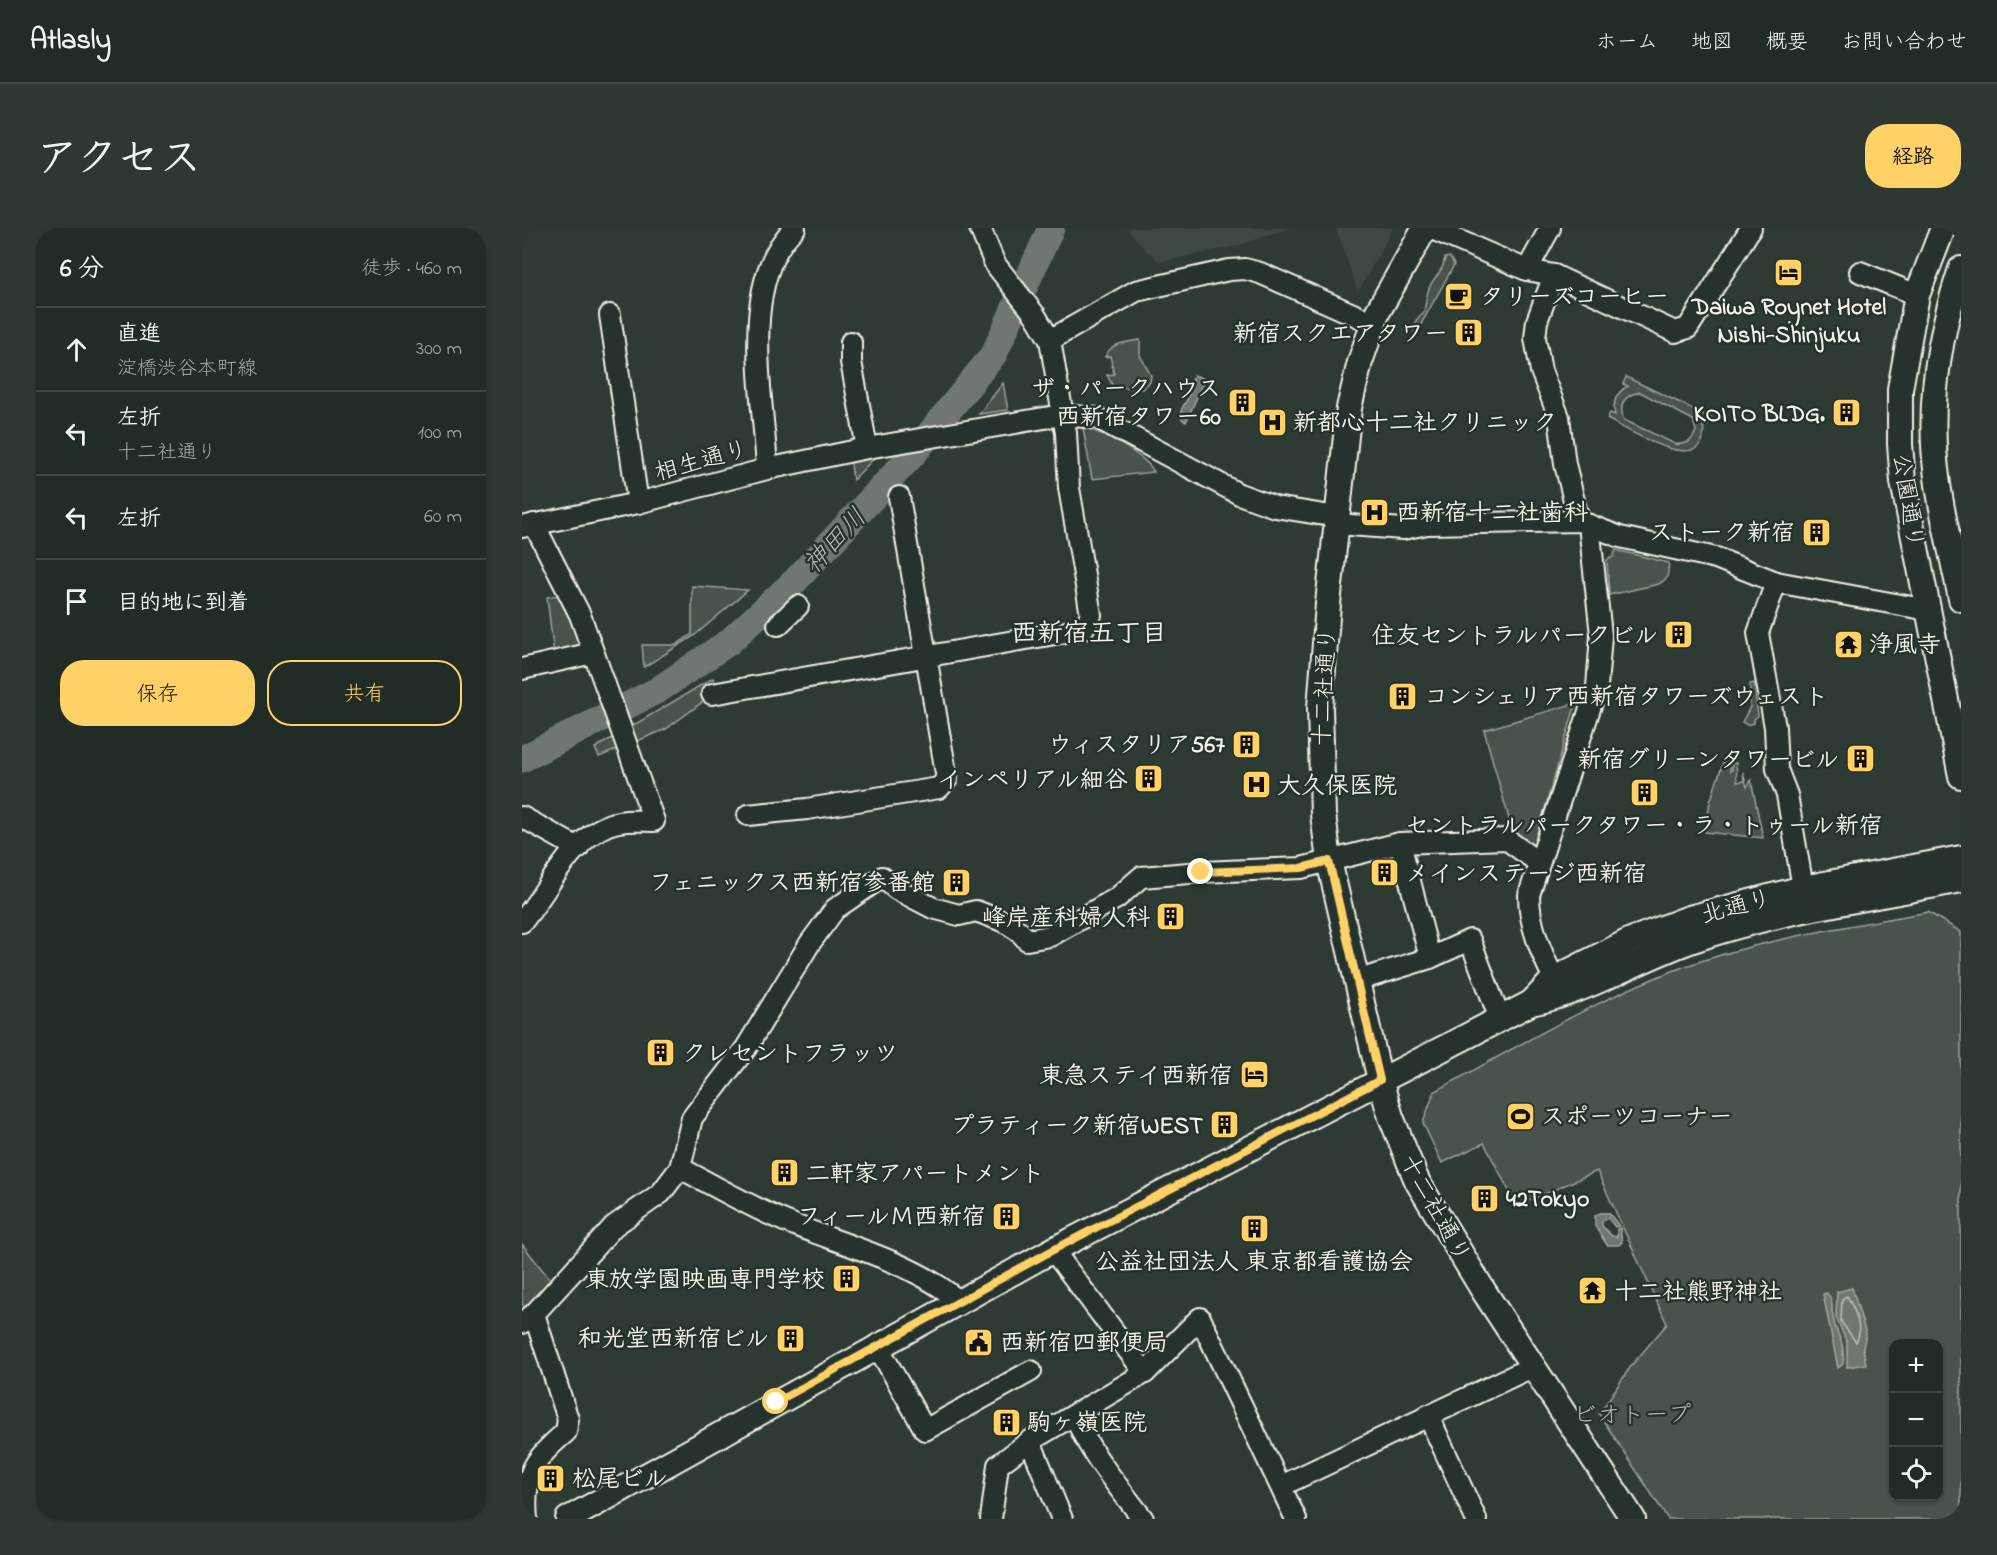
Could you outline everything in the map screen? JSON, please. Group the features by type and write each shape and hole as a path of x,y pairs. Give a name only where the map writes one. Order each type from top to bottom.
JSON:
{"main road":[{"name":"十二社通り","path":"1425,228 1373,322 1349,408 1320,708 1323,814 1329,861 1380,1080 1391,1118 1417,1181 1633,1519"},
{"name":"公園通り","path":"1943,228 1917,295 1900,389 1900,444 1903,482 1961,776"},
{"name":"公園通り","path":"1961,269 1944,325 1933,406 1937,478 1961,599"},
{"name":"北通り","path":"1531,1003 1554,980 1631,940 1689,918 1803,888 1961,858"},
{"name":"北通り","path":"568,1519 1053,1250 1531,1003 1562,997 1645,957 1714,933 1807,910 1961,880"}],"street":[{"path":"763,470 765,414 758,368 759,319 770,265 795,228"},
{"path":"712,694 1083,629 1091,615 1069,488 1062,415 1050,340 1031,310 995,264 980,228"},
{"path":"1430,228 1527,270 1554,275 1675,332 1688,328 1751,228"},
{"path":"1527,270 1550,228"},
{"path":"1050,340 1137,291 1229,270 1245,269 1260,273 1373,322"},
{"path":"1860,272 1917,295"},
{"path":"1554,275 1537,321 1535,338 1541,371 1559,417 1564,464 1584,523 1601,635 1597,687 1529,895 1529,909 1537,941 1554,980"},
{"path":"610,315 638,504"},
{"path":"851,342 851,362 867,448"},
{"path":"1062,415 1097,418 1239,494 1275,507 1337,520 1403,529 1427,524 1584,523 1620,537 1716,558 1776,582 1928,610"},
{"name":"相生通り","path":"528,526 638,504 763,470 867,448 1062,415"},
{"path":"748,815 807,809 939,788 947,779 898,497"},
{"path":"522,922 578,848 593,833 609,824 625,820 654,821 623,728 580,615 528,526"},
{"path":"1776,582 1758,633 1773,717 1777,770 1787,795 1803,888"},
{"path":"778,625 798,606"},
{"path":"522,669 593,653"},
{"path":"522,817 578,848"},
{"path":"527,1519 525,1494 530,1472 542,1452 566,1432 568,1419 528,1318 614,1226 661,1193 680,1168 692,1118 732,1068 810,943 836,909 882,877 896,889 933,908 960,915 976,911 1005,922 1019,931 1027,940 1050,936 1117,898 1141,878 1201,872 1301,868 1400,843 1506,839 1539,863"},
{"path":"1400,843 1430,958"},
{"path":"1356,981 1430,958 1470,940 1500,1019"},
{"path":"680,1168 780,1219 917,1273 946,1290 958,1301"},
{"path":"1053,1250 1145,1373"},
{"path":"991,1519 998,1465 1030,1441 1145,1373 1200,1318 1296,1519"},
{"path":"878,1346 925,1430 1031,1371"},
{"path":"1281,1486 1534,1366"},
{"path":"1076,1413 1077,1420 1095,1454 1143,1519"},
{"path":"1428,1415 1472,1518"},
{"path":"1030,1441 1062,1519"}],"shaded area":[{"path":"1127,228 1289,228 1237,246 1160,262"},
{"path":"1336,228 1393,228 1358,292"}],"green space":[{"path":"1450,257 1454,265 1415,335 1414,325 1424,312 1429,287 1441,270 1445,258"},
{"path":"1140,340 1140,355 1151,376 1150,382 1142,389 1113,386 1107,375 1114,374 1110,356 1105,357 1107,352 1119,344"},
{"path":"1626,377 1712,418 1708,425 1703,423 1702,440 1695,449 1682,451 1666,447 1607,419 1610,413 1615,415 1616,398 1628,386 1623,384","holes":["1640,392 1693,420 1696,431 1693,438 1685,443 1675,444 1624,420 1622,405 1626,398"]},
{"path":"1003,383 1008,410 979,414"},
{"path":"1083,428 1123,445 1142,459 1154,472 1092,479"},
{"path":"881,451 853,480 850,457"},
{"path":"1616,550 1669,563 1667,578 1659,584 1609,595 1607,560 1613,557"},
{"path":"692,586 748,590 694,636 644,667 642,645 676,645 692,634"},
{"path":"564,594 587,649 554,655 547,597"},
{"path":"713,678 717,687 712,695 666,729 599,757 595,748"},
{"path":"1754,683 1758,716 1754,719 1754,723 1747,725 1742,722 1750,707 1750,684"},
{"path":"1576,703 1534,846 1513,833 1484,730"},
{"path":"1724,760 1730,760 1730,771 1732,763 1736,763 1737,782 1744,781 1743,772 1747,787 1751,780 1763,838 1705,832 1710,802"},
{"name":"ビオトープ","path":"1928,912 1961,932 1961,1519 1668,1519 1599,1414 1631,1366 1667,1324 1597,1171 1517,1206 1484,1143 1442,1163 1423,1123 1434,1092 1587,1009 1651,980 1713,957 1774,941"},
{"path":"522,1244 552,1282 527,1310 522,1304"}],"water":[{"path":"1194,375 1205,379 1186,422 1181,418 1181,411 1188,398"},
{"path":"1600,1213 1609,1213 1619,1226 1615,1227 1608,1218 1602,1221 1602,1226 1612,1236 1617,1237 1617,1229 1620,1228 1622,1242 1619,1245 1607,1245 1595,1226 1595,1216"},
{"path":"1852,1288 1866,1334 1863,1348 1866,1364 1847,1367 1847,1343 1836,1317 1837,1292"},
{"path":"1827,1293 1831,1301 1834,1324 1843,1348 1843,1364 1838,1368 1823,1294"}],"waterway":[{"name":"神田川","path":"522,759 658,690 729,642 795,581 915,452 994,354 1051,228"}],"place":[{"name":"Daiwa Roynet Hotel Nishi-Shinjuku","path":"1789,273"},
{"name":"タリーズコーヒー","path":"1459,296"},
{"name":"新宿スクエアタワー","path":"1469,333"},
{"name":"ザ・パークハウス 西新宿タワー60","path":"1242,402"},
{"name":"KOITO BLDG.","path":"1846,413"},
{"name":"新都心十二社クリニック","path":"1272,422"},
{"name":"西新宿十二社歯科","path":"1375,512"},
{"name":"ストーク新宿","path":"1816,532"},
{"name":"住友セントラルパークビル","path":"1679,635"},
{"name":"浄風寺","path":"1848,644"},
{"name":"コンシェリア西新宿タワーズウェスト","path":"1403,696"},
{"name":"ウィスタリア567","path":"1246,744"},
{"name":"新宿グリーンタワービル","path":"1860,759"},
{"name":"インペリアル細谷","path":"1149,779"},
{"name":"大久保医院","path":"1256,785"},
{"name":"セントラルパークタワー・ラ・トゥール新宿","path":"1644,792"},
{"name":"メインステージ西新宿","path":"1384,873"},
{"name":"フェニックス西新宿参番館","path":"956,882"},
{"name":"峰岸産科婦人科","path":"1171,917"},
{"name":"クレセントフラッツ","path":"661,1053"},
{"name":"東急ステイ西新宿","path":"1254,1075"},
{"name":"スポーツコーナー","path":"1520,1116"},
{"name":"プラティーク新宿WEST","path":"1224,1125"},
{"name":"二軒家アパートメント","path":"785,1173"},
{"name":"42Tokyo","path":"1485,1198"},
{"name":"フィールＭ西新宿","path":"1007,1216"},
{"name":"公益社団法人 東京都看護協会","path":"1254,1228"},
{"name":"東放学園映画専門学校","path":"846,1279"},
{"name":"十二社熊野神社","path":"1593,1291"},
{"name":"和光堂西新宿ビル","path":"790,1338"},
{"name":"西新宿四郵便局","path":"979,1342"},
{"name":"駒ヶ嶺医院","path":"1006,1422"},
{"name":"松尾ビル","path":"551,1478"}],"district":[{"name":"西新宿五丁目","path":"1089,632"}],"route":[{"path":"776,1402 1053,1250 1380,1080 1329,861 1301,868 1201,872"}]}
